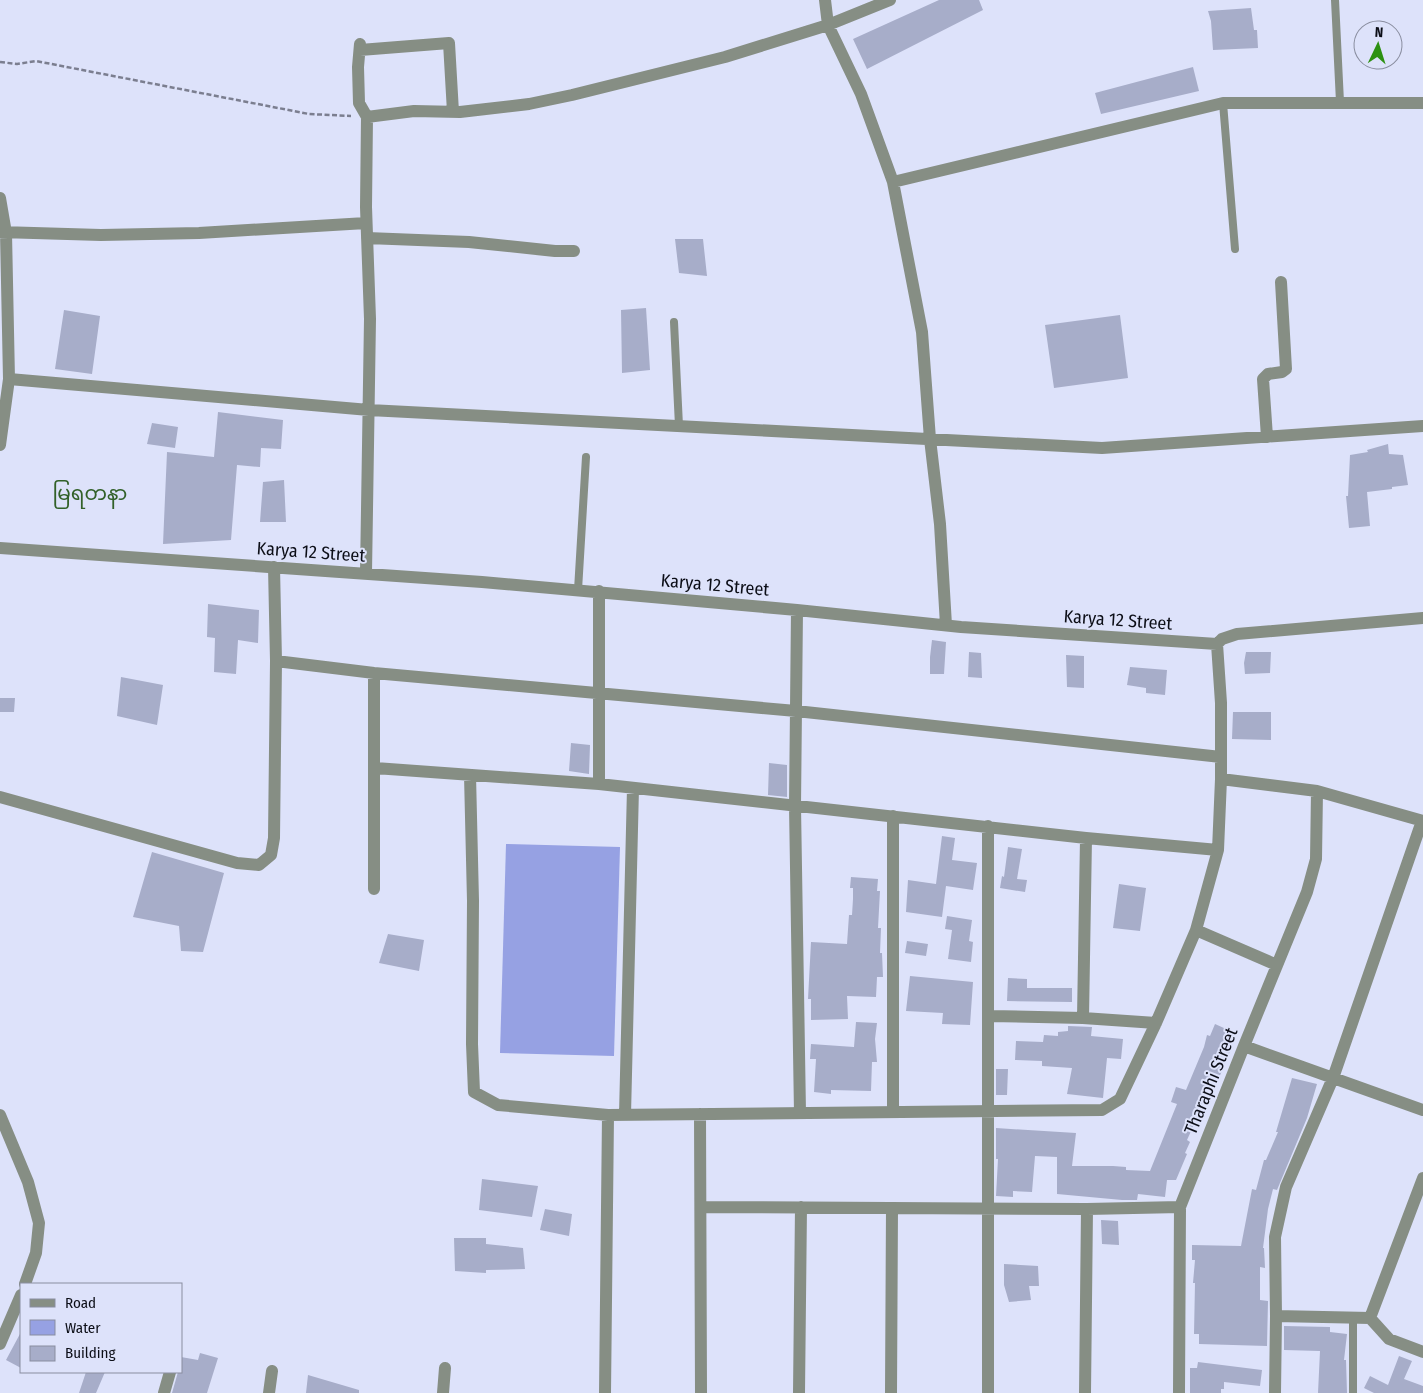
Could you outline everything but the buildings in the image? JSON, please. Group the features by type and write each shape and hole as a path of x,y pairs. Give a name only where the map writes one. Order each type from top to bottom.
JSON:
{"street":[{"path":"826,0 828,25 861,94 893,182 922,332 930,439 940,524 946,625"},
{"path":"367,117 414,111 453,112 529,104 572,95 725,58 828,25 890,0"},
{"path":"366,573 370,319 366,223 367,117 359,103 360,47 449,43 453,112"},
{"path":"893,182 1223,103 1423,102"},
{"path":"0,198 9,379 0,445"},
{"path":"3,232 111,235 199,233 366,223"},
{"path":"367,238 469,242 555,251 574,251"},
{"path":"1266,437 1263,379 1268,374 1282,372 1286,369 1281,282"},
{"path":"9,379 369,410 1102,448 1423,426"},
{"name":"Karya 12 Street","path":"0,548 366,573 578,590 946,625 1217,644 1222,639 1237,634 1423,618"},
{"path":"0,797 236,863 258,866 272,855 274,838 276,661 274,567"},
{"path":"598,592 599,784"},
{"path":"797,610 796,806 800,1113"},
{"path":"470,775 474,901 472,1044 474,1092 498,1106 608,1115 1102,1110 1120,1099 1156,1023 1196,930 1218,850 1221,779 1221,703 1217,644"},
{"path":"276,661 374,673 796,711 1221,757"},
{"path":"374,673 374,889"},
{"path":"374,768 599,784 1086,838 1218,850"},
{"path":"1221,779 1317,791 1423,821 1333,1078 1286,1188 1275,1237 1275,1393"},
{"path":"626,1115 633,788"},
{"name":"Tharaphi Street","path":"1179,1393 1180,1207 1307,892 1316,859 1317,791"},
{"path":"893,816 893,1112"},
{"path":"988,826 988,1393"},
{"path":"1083,1018 1086,838"},
{"path":"1196,930 1278,965"},
{"path":"989,1016 1083,1018 1156,1023"},
{"path":"1244,1046 1423,1110"},
{"path":"700,1114 701,1393"},
{"path":"0,1115 28,1182 39,1223 36,1253 25,1283"},
{"path":"605,1393 608,1115"},
{"path":"1370,1318 1423,1178"},
{"path":"701,1207 1086,1209 1180,1207"},
{"path":"799,1393 801,1207"},
{"path":"891,1393 892,1208"},
{"path":"1085,1393 1086,1209"},
{"path":"0,1344 20,1297"},
{"path":"1276,1316 1370,1318 1389,1339 1423,1352"},
{"path":"444,1393 445,1368"},
{"path":"269,1393 272,1371"},
{"path":"164,1393 170,1373"}],"lane":[{"path":"1335,0 1340,102"},
{"path":"1223,103 1235,249"},
{"path":"674,322 679,426"},
{"path":"578,590 586,457"},
{"path":"1352,1393 1353,1318"}],"path":[{"path":"0,62 17,64 36,61 309,114 367,117"}],"water":[{"path":"506,844 620,847 614,1056 500,1053"}],"district":[{"name":"မြရတနာ","path":"90,493"}]}
